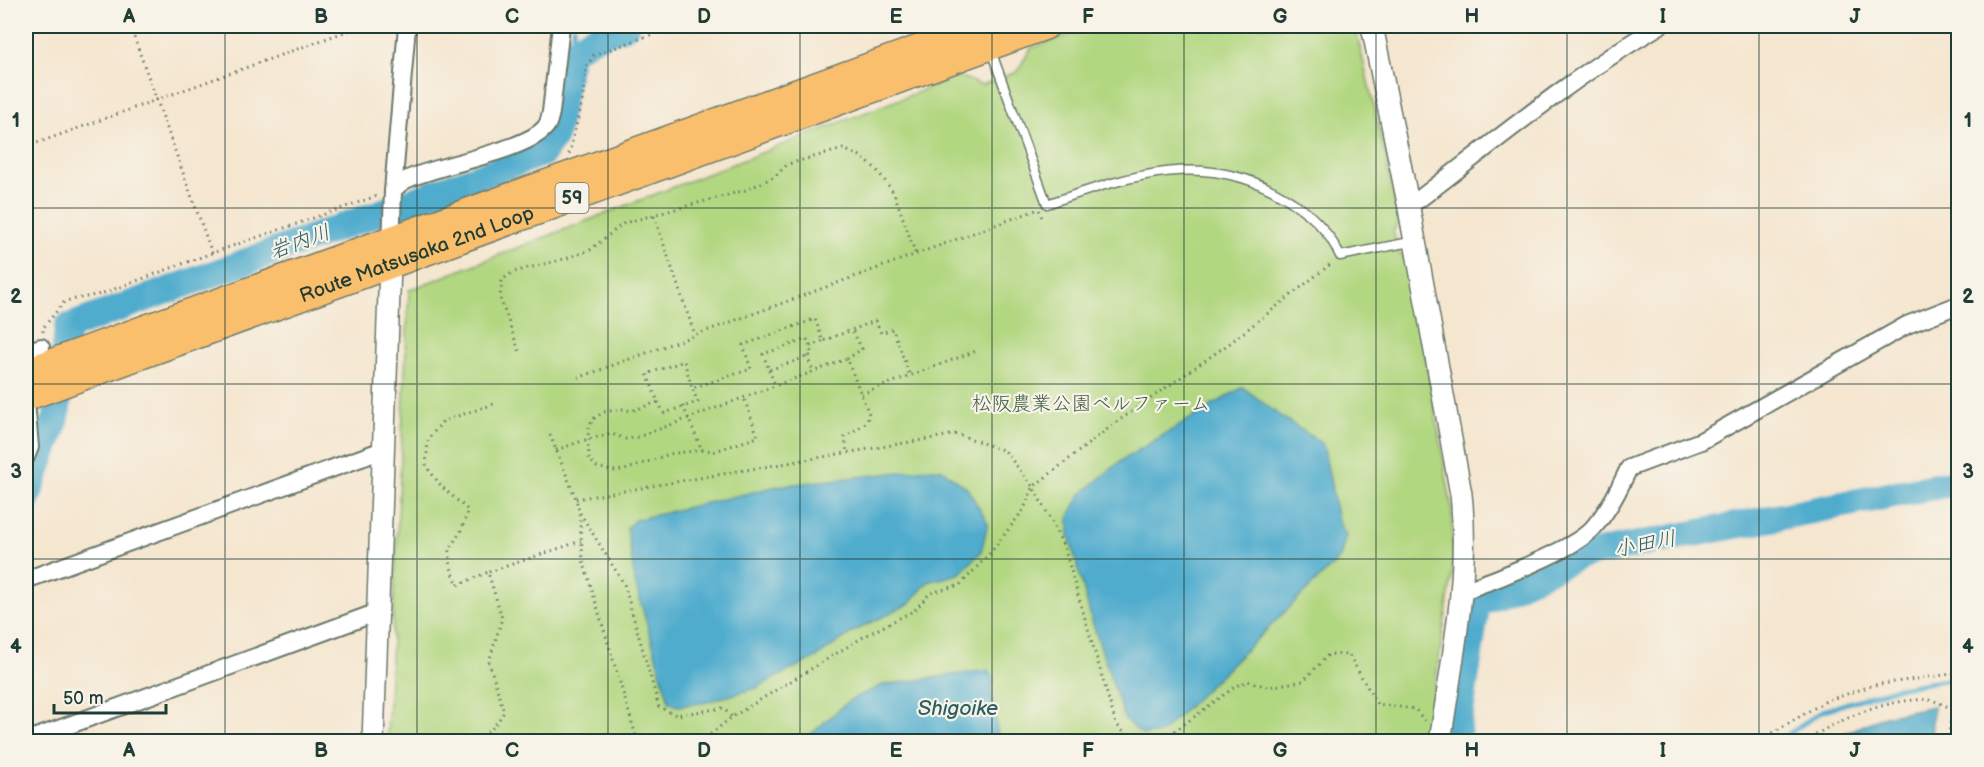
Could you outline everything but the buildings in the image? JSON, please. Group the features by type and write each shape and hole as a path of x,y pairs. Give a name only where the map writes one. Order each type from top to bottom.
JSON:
{"main road":[{"name":"Route Matsusaka 2nd Loop","path":"26,397 95,360 391,242 570,175 986,36 1045,26"},
{"name":"Route Matsusaka 2nd Loop","path":"391,242 986,36"},
{"name":"Route Matsusaka 2nd Loop","path":"33,360 95,360"}],"street":[{"path":"374,741 393,191 407,26"},
{"path":"393,191 405,180 423,172 531,140 547,126 551,112 561,26"},
{"path":"1372,26 1408,203 1461,494 1465,529 1462,591 1440,741"},
{"path":"1408,203 1418,200 1558,94 1629,44 1659,26"},
{"path":"1462,591 1570,545 1592,530 1612,502 1629,468 1701,441 1907,325 1959,305"},
{"path":"26,402 30,447 26,457"},
{"path":"31,578 383,450"},
{"path":"26,741 378,612"}],"lane":[{"path":"986,36 1047,204 1123,179 1174,170 1200,170 1243,179 1297,205 1332,238 1340,256 1415,241"}],"path":[{"path":"130,26 212,253"},
{"path":"26,147 361,26"},
{"path":"570,175 571,144 583,98 586,67 594,55 676,26"},
{"path":"519,351 500,298 501,280 513,272 590,250 624,223 746,190 774,177 788,164 843,148 860,156 876,169 894,194 916,255"},
{"path":"33,360 43,328 65,301 101,294 393,191"},
{"path":"578,378 1039,209 1042,218"},
{"path":"654,216 695,334"},
{"path":"701,741 732,717 865,636 915,610 930,593 960,585 991,552 1023,509 1033,488 1113,424 1230,343 1332,263"},
{"path":"692,388 751,369 743,345 815,319 823,341"},
{"path":"810,346 875,321 881,333 893,329 910,376"},
{"path":"556,450 612,434 626,439 638,438 847,359 862,350 852,330"},
{"path":"769,370 812,355 807,339 763,354 769,370 776,386"},
{"path":"861,394 979,350"},
{"path":"807,356 813,372"},
{"path":"847,359 869,414 867,423 846,437 847,452"},
{"path":"684,361 692,388 698,402 664,413 647,374 684,361"},
{"path":"658,402 631,411 622,409 604,412 593,419 588,430 589,459 597,467 613,471 625,470 669,454 702,450 715,451 759,436 743,398"},
{"path":"494,404 443,422 428,439 426,466 442,487 468,510 461,531 449,550 451,568 458,585 488,572 581,541"},
{"path":"683,406 702,450"},
{"path":"576,499 957,434 1005,451 1033,488 1064,547 1116,724 1133,741"},
{"path":"550,435 576,499 583,560 636,736 640,741"},
{"path":"579,511 624,584 659,706 676,715 723,708 732,717"},
{"path":"472,741 494,727 504,712 489,662 502,618 488,572"},
{"path":"1160,741 1236,686 1248,681 1269,687 1304,681 1329,654 1349,655 1377,704 1415,709 1427,723"},
{"path":"1757,741 1827,701 1874,684 1959,673"},
{"path":"1806,741 1818,732 1882,705 1899,701 1930,699 1952,709 1959,709"},
{"path":"1948,741 1952,709"}],"green space":[{"name":"松阪農業公園ベルファーム","path":"1095,26 1355,26 1399,223 1393,231 1400,255 1409,260 1452,509 1453,569 1426,741 387,742 409,290 959,76 981,85 1017,72 1031,48"}],"water":[{"path":"1243,387 1280,416 1323,444 1338,521 1346,535 1340,558 1161,733 1143,735 1125,720 1092,621 1069,535 1069,516 1081,494 1122,460"},
{"path":"941,469 967,488 988,523 981,552 959,574 928,582 909,604 856,630 818,656 756,688 707,702 678,706 669,702 635,582 627,528 635,520 778,486"},
{"name":"Shigoike","path":"988,670 994,680 991,691 999,741 773,741 799,739 810,735 850,700 883,685"},
{"path":"1933,706 1931,741 1827,741 1885,716"}],"waterway":[{"path":"571,51 574,26"},
{"name":"岩内川","path":"26,501 56,419 68,327 543,153 555,135 571,51 598,36 626,26"},
{"name":"小田川","path":"1456,742 1477,604 1579,556 1958,482"},
{"path":"1774,742 1822,711 1896,688 1958,680"}]}
